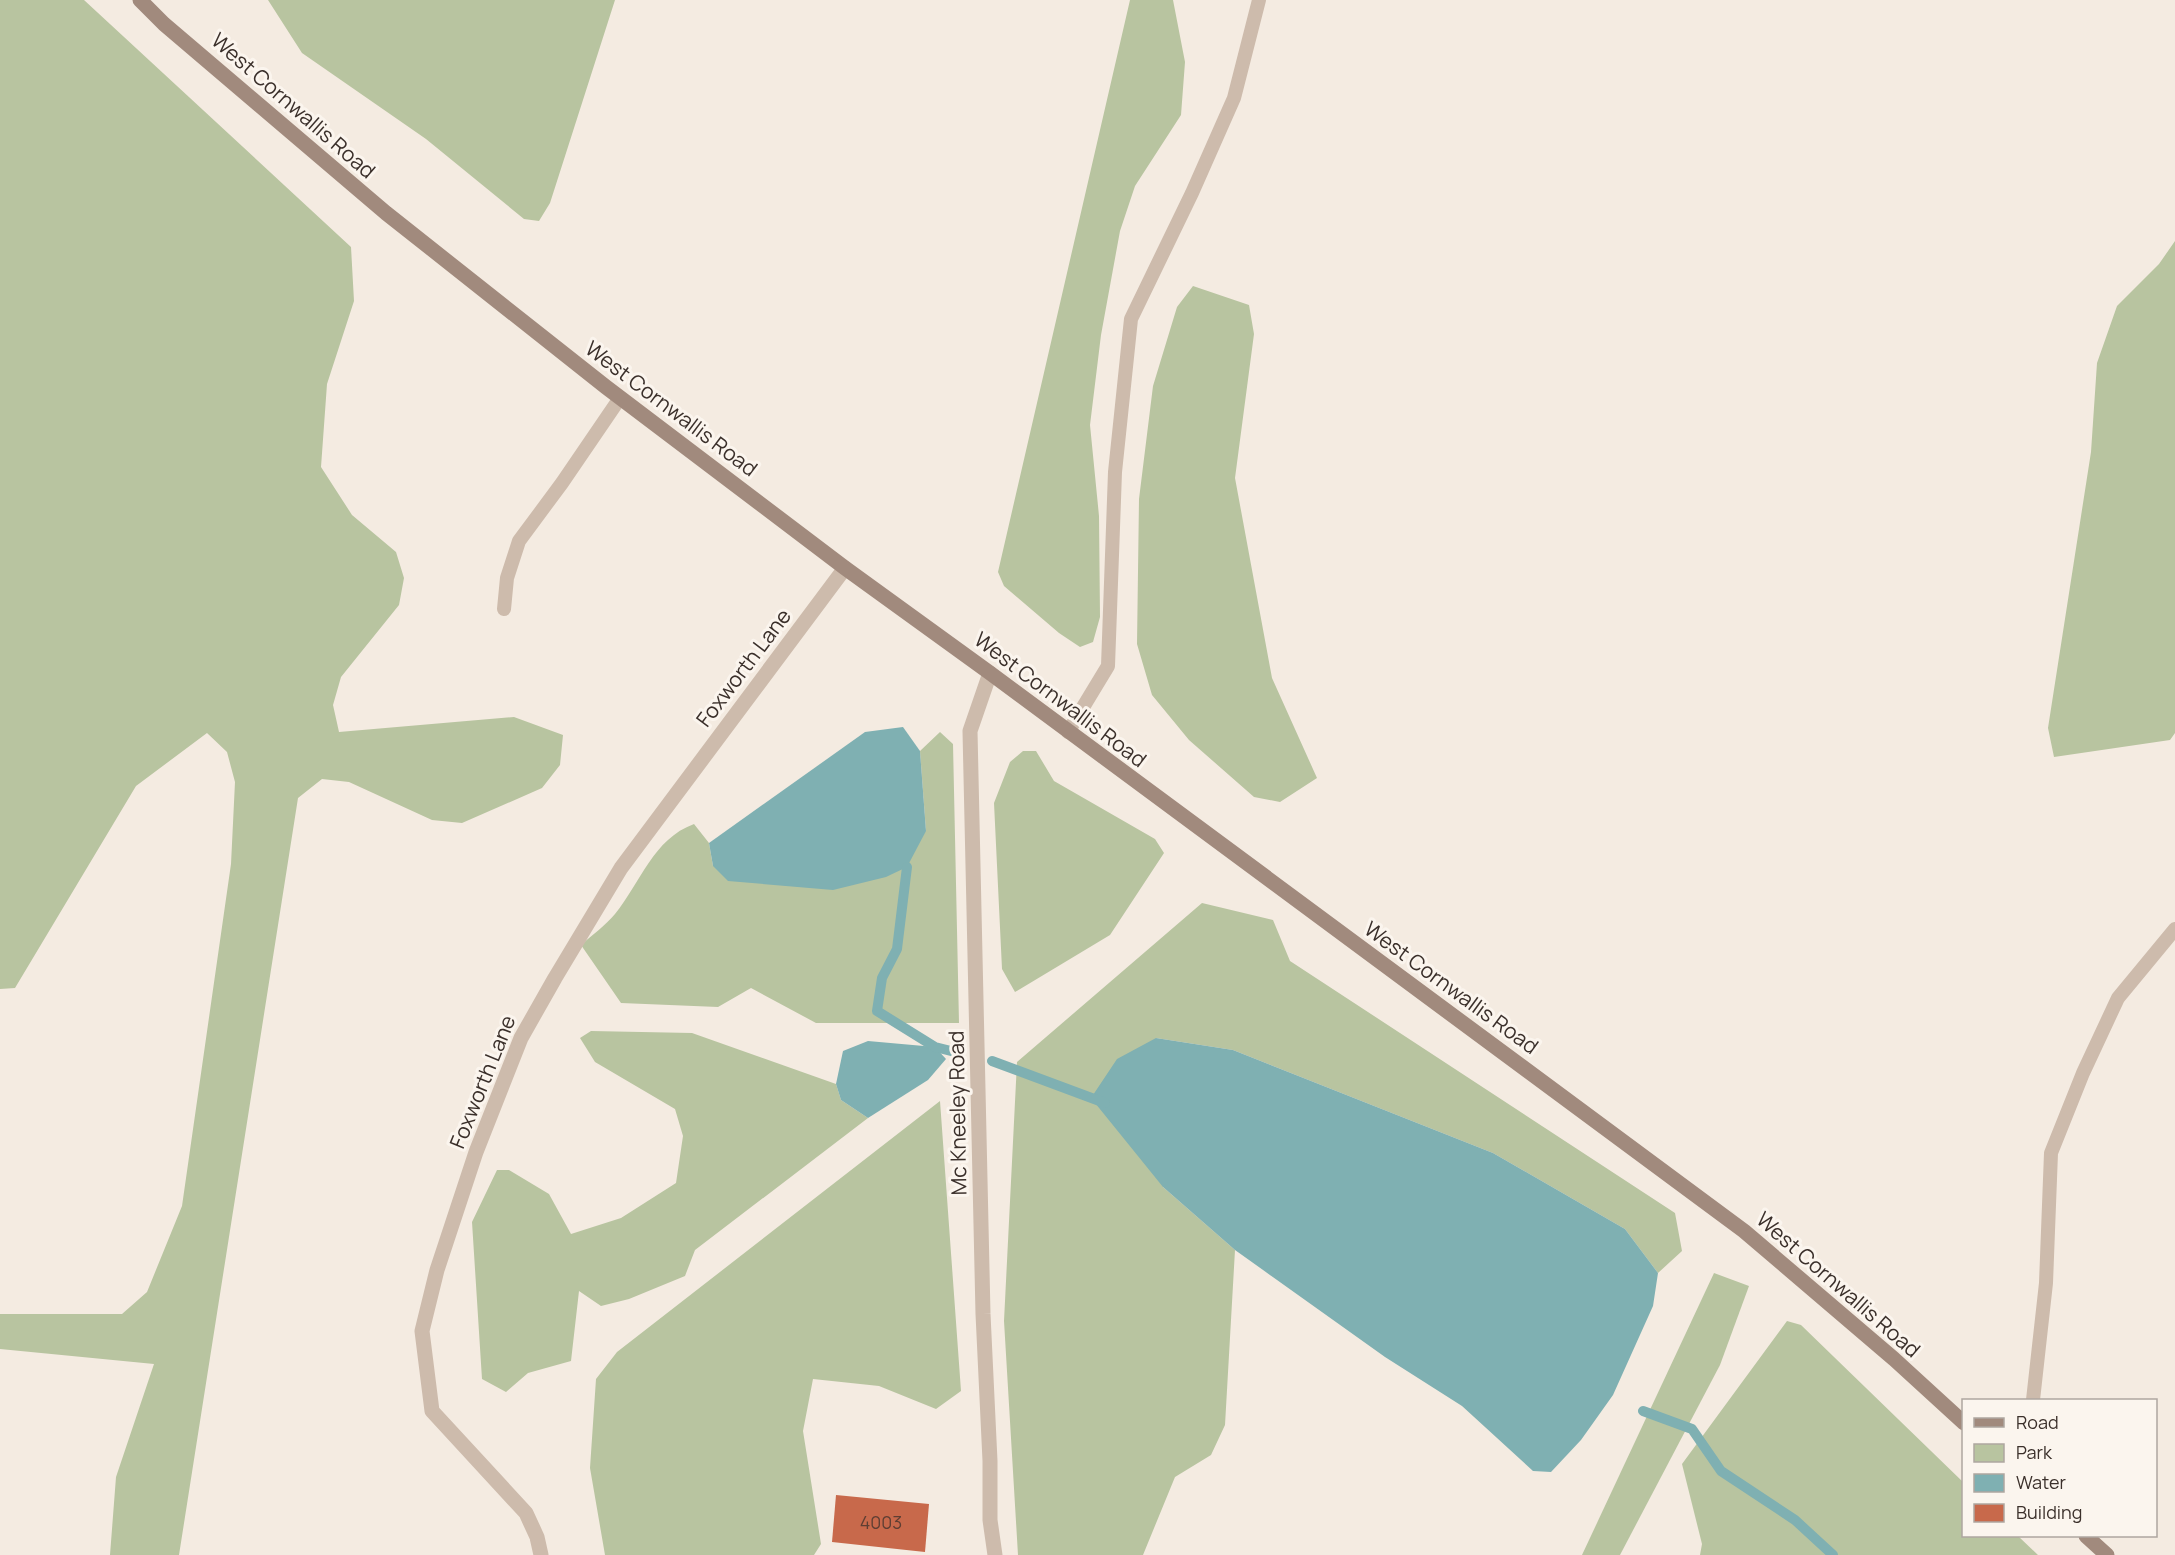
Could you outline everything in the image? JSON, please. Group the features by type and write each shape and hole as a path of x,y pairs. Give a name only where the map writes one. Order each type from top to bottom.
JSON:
{"street":[{"name":"West Cornwallis Road","path":"140,0 386,213 620,398 845,568 1744,1231 1894,1359 1962,1421"},
{"name":"Foxworth Lane","path":"541,1555 537,1537 526,1513 432,1411 422,1331 437,1270 476,1152 521,1038 549,988 621,868 845,568"},
{"name":"Mc Kneeley Road","path":"990,673 970,731 983,1314 990,1461 990,1520 995,1555"},
{"path":"2087,1537 2107,1555"}],"lane":[{"path":"1068,732 1108,666 1115,472 1131,319 1192,193 1234,98 1258,0"},
{"path":"504,609 507,578 519,541 620,398"},
{"path":"2033,1399 2046,1283 2051,1153 2083,1073 2118,998 2175,929"}],"green space":[{"path":"0,0 84,0 351,247 354,301 327,384 321,467 352,515 396,552 404,578 399,605 341,677 333,705 339,732 514,717 563,735 560,765 542,788 462,823 432,820 349,782 322,779 298,798 179,1555 110,1555 116,1477 154,1364 0,1349 0,1314 122,1314 147,1292 182,1206 231,864 235,782 227,752 207,733 136,786 15,988 0,989"},
{"path":"268,0 615,0 550,203 539,221 524,219 426,139 302,53"},
{"path":"1130,0 1173,0 1185,62 1181,115 1135,186 1120,231 1101,335 1090,425 1099,516 1100,617 1093,642 1080,647 1059,633 1004,586 998,572"},
{"path":"2175,241 2175,733 2170,740 2054,757 2048,728 2091,452 2097,363 2117,306 2159,264"},
{"path":"1193,286 1249,305 1254,334 1235,478 1272,678 1317,778 1280,802 1254,797 1189,740 1152,695 1137,644 1139,499 1153,386 1177,307"},
{"path":"940,732 953,744 959,1023 816,1023 751,988 718,1007 621,1003 581,945 615,914 649,863 668,840 694,824 709,843 713,866 926,831 920,751"},
{"path":"1023,751 1036,751 1054,781 1155,839 1164,853 1110,935 1015,992 1002,969 994,803 1010,762"},
{"path":"1202,903 1273,920 1290,961 1675,1213 1682,1251 1658,1273 1625,1229 1493,1153 1233,1050 1156,1038 1163,1187 1235,1250 1225,1425 1211,1455 1175,1477 1143,1555 1018,1555 1004,1321 1017,1062"},
{"path":"591,1031 692,1033 836,1084 841,1100 868,1118 695,1250 685,1276 629,1299 601,1306 579,1291 571,1361 528,1373 506,1392 482,1379 472,1222 497,1170 509,1170 549,1194 571,1234 621,1218 676,1183 683,1136 675,1109 595,1062 580,1038"},
{"path":"940,1101 961,1391 936,1409 879,1386 813,1379 803,1431 821,1544 814,1555 605,1555 590,1468 596,1379 617,1352"},
{"path":"1714,1273 1749,1286 1720,1365 1620,1555 1582,1555"},
{"path":"1787,1321 1801,1325 1962,1481 1962,1537 2019,1537 2038,1555 1700,1555 1702,1544 1682,1464"}],"water":[{"path":"903,727 920,751 926,831 907,867 886,877 833,890 728,881 713,866 709,843 865,732"},
{"path":"1156,1038 1233,1050 1493,1153 1625,1229 1658,1273 1653,1306 1613,1395 1581,1440 1551,1472 1533,1471 1462,1406 1385,1357 1235,1250 1163,1187 1091,1098 1117,1059"},
{"path":"868,1041 935,1047 946,1059 928,1080 868,1118 841,1100 836,1084 843,1051"}],"building":[{"path":"836,1495 929,1504 925,1552 832,1542"}],"waterway":[{"path":"907,867 897,949 882,978 877,1011 935,1047 959,1053"},
{"path":"992,1061 1105,1103"},
{"path":"1643,1411 1692,1429 1721,1471 1795,1520 1833,1555"}]}
